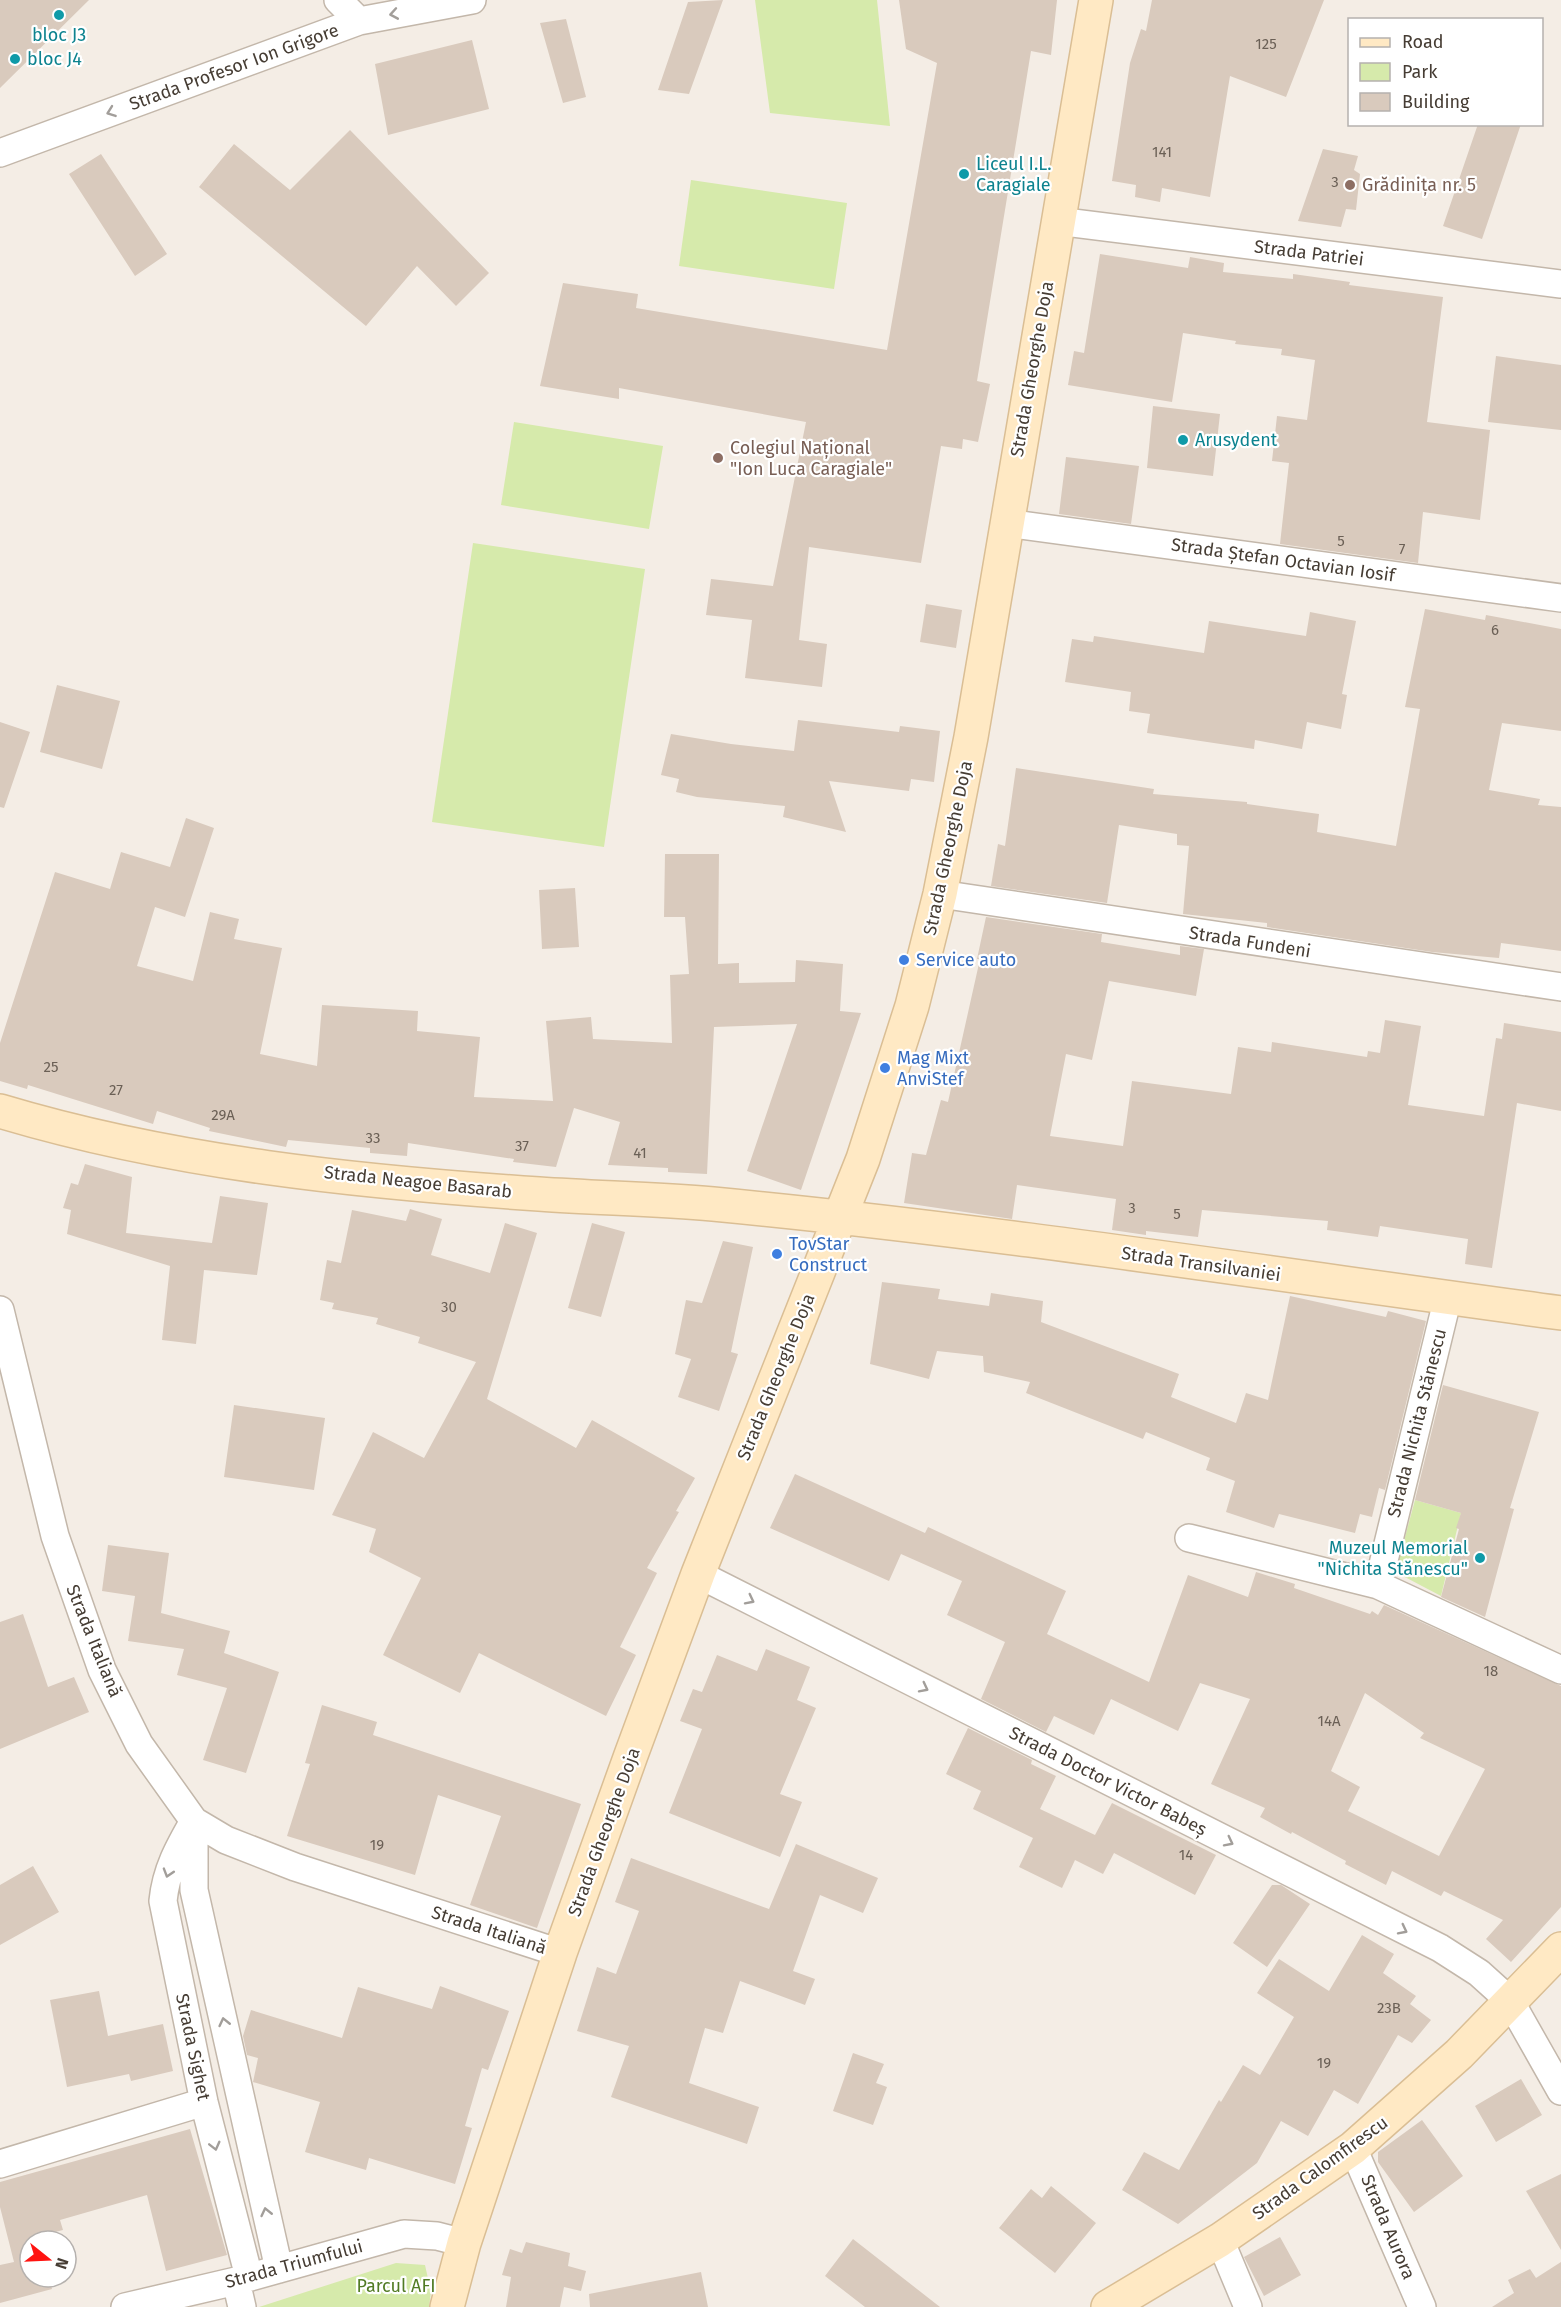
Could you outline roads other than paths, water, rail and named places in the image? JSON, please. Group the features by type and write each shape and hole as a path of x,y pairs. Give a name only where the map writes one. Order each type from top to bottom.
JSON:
{"main road":[{"name":"Strada Gheorghe Doja","path":"447,2307 464,2243 560,1953 698,1574 841,1217 898,1054 940,894 971,737 1096,0"},
{"name":"Strada Neagoe Basarab","path":"0,1111 116,1140 296,1170 537,1194 708,1203 841,1217"},
{"name":"Strada Transilvaniei","path":"841,1217 1561,1313"},
{"name":"Strada Calomfirescu","path":"1108,2307 1220,2240 1353,2148 1409,2101 1561,1949"}],"street":[{"path":"338,0 359,21"},
{"name":"Strada Profesor Ion Grigore","path":"0,153 359,21 472,0"},
{"name":"Strada Patriei","path":"1057,221 1561,284"},
{"name":"Strada Ștefan Octavian Iosif","path":"1006,523 1561,597"},
{"name":"Strada Fundeni","path":"940,894 1561,987"},
{"name":"Strada Nichita Stănescu","path":"1378,1585 1448,1297"},
{"name":"Strada Italiană","path":"0,1310 18,1394 55,1536 102,1670 139,1744 194,1821 226,1840 295,1867 560,1953"},
{"path":"1190,1538 1378,1585 1561,1670"},
{"name":"Strada Doctor Victor Babeș","path":"698,1574 1440,1948 1479,1973 1510,2001 1561,2091"},
{"path":"194,1821 194,1890 279,2269"},
{"name":"Strada Sighet","path":"194,1821 172,1860 163,1901 243,2279 242,2307"},
{"path":"0,2164 204,2102"},
{"name":"Strada Aurora","path":"1353,2148 1422,2307"},
{"name":"Strada Triumfului","path":"125,2307 243,2279 404,2234 437,2236 464,2243"},
{"path":"1220,2240 1248,2307"}],"place":[{"name":"bloc J3","path":"59,15"},
{"name":"bloc J4","path":"15,59"},
{"name":"Liceul I.L. Caragiale","path":"964,174"},
{"name":"Grădinița nr. 5","path":"1350,185"},
{"name":"Arusydent","path":"1183,440"},
{"name":"Colegiul Național \"Ion Luca Caragiale\"","path":"718,458"},
{"name":"Service auto","path":"904,960"},
{"name":"Mag Mixt AnviStef","path":"885,1068"},
{"name":"TovStar Construct","path":"777,1254"},
{"name":"Muzeul Memorial \"Nichita Stănescu\"","path":"1480,1558"}],"park label":[{"name":"Parcul AFI","path":"396,2286"}]}
